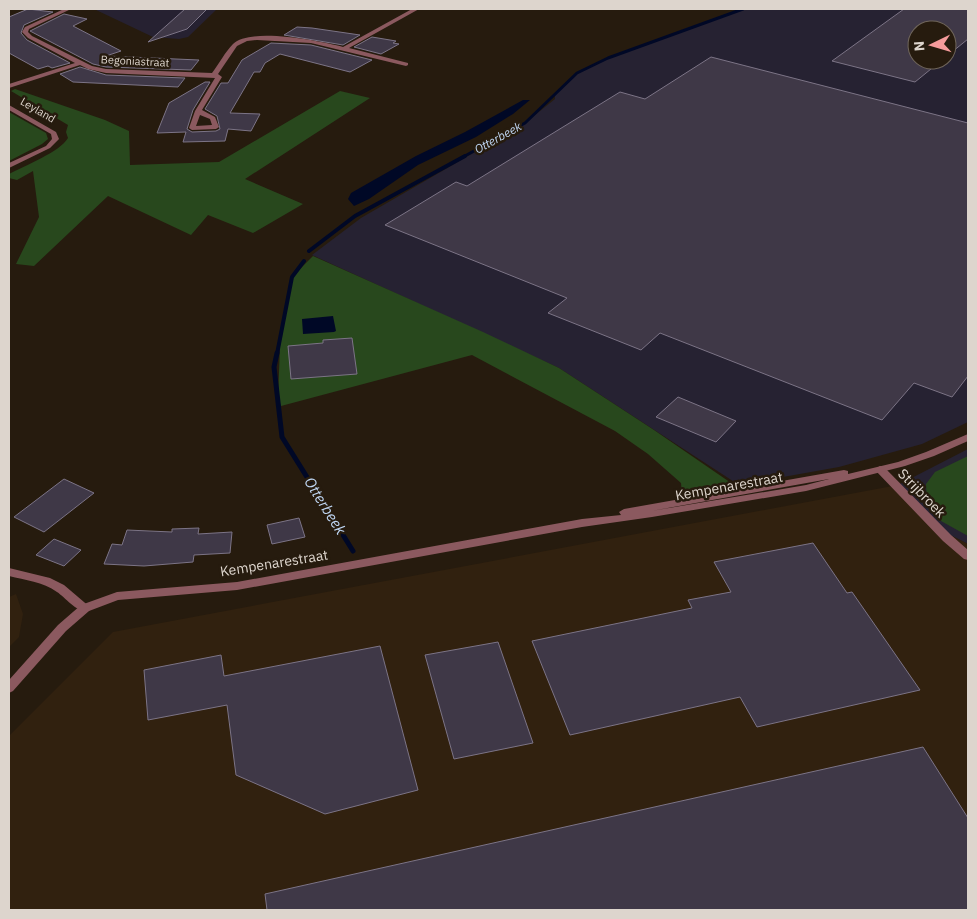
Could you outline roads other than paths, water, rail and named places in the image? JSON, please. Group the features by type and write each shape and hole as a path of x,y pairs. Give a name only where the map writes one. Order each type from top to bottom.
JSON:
{"street":[{"name":"Begoniastraat","path":"68,9 27,28 25,32 30,37 90,68 214,75"},
{"path":"344,49 416,9"},
{"path":"198,111 219,77 214,75 235,46 246,39 311,42 406,64"},
{"name":"Leyland","path":"9,86 81,63"},
{"name":"Leyland","path":"9,107 54,133 56,139 48,147 9,166"},
{"name":"Kempenarestraat","path":"9,688 62,628 85,608 116,596 237,586 582,523 732,502 806,488 880,469 930,454 968,437"},
{"name":"Strijbroek","path":"880,469 947,538 968,556"},
{"path":"9,572 53,584 85,608"}],"water":[{"path":"523,100 530,100 513,114 476,137 418,165 369,199 354,206 348,199 351,193 416,156"},
{"path":"333,316 336,331 303,334 302,319"}],"waterway":[{"name":"Otterbeek","path":"463,157 525,123 577,73 608,58 743,9"},
{"name":"Otterbeek","path":"309,251 355,216 465,156"},
{"name":"Otterbeek","path":"277,354 292,277 304,261"},
{"name":"Otterbeek","path":"277,353 274,367 282,437 353,551"}]}
